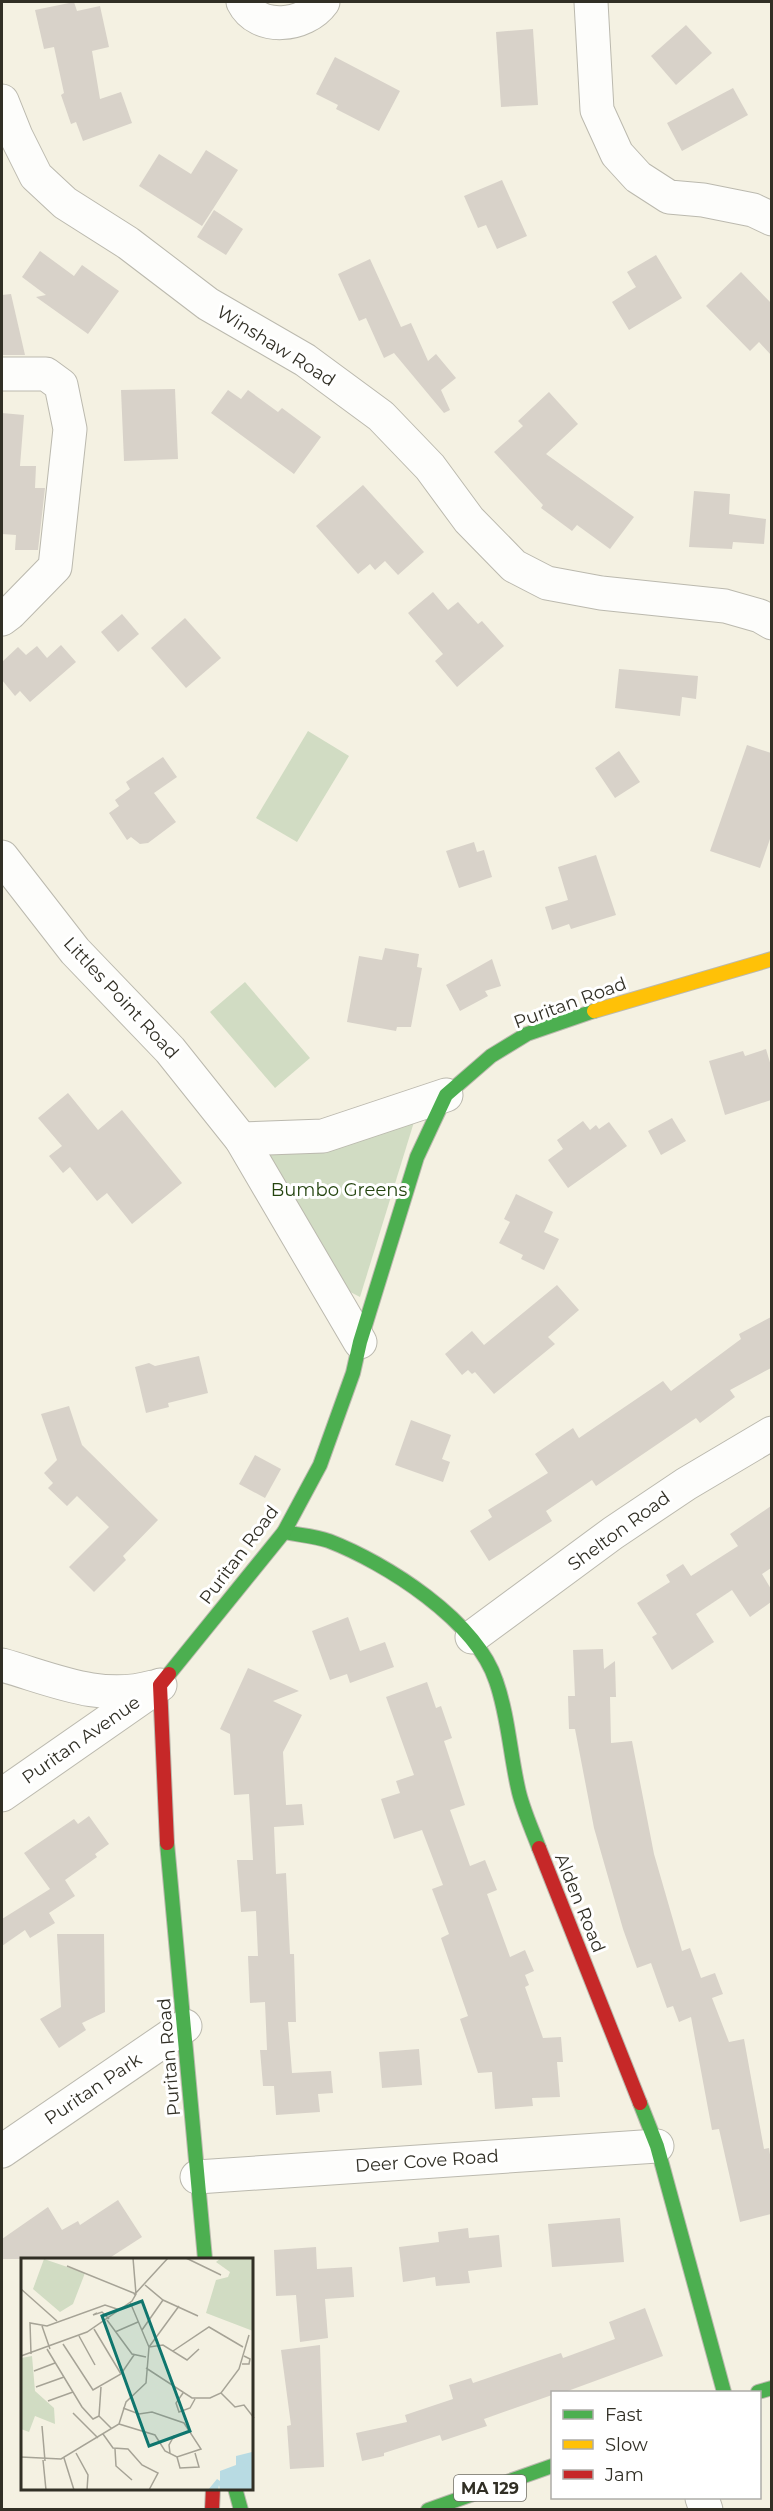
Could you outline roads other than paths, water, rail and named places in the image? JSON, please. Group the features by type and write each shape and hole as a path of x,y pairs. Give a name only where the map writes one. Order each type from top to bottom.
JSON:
{"street":[{"path":"243,2 256,18 273,23 297,20 323,2"},
{"path":"591,2 597,110 617,154 638,177 669,197 703,200 753,210 771,219"},
{"name":"Winshaw Road","path":"2,101 36,176 65,203 128,243 208,304 305,360 381,416 430,467 469,520 514,566 547,583 601,593 725,606 760,616 771,623"},
{"path":"2,374 46,374 61,385 70,429 55,567 2,619"},
{"name":"Littles Point Road","path":"2,857 75,951 170,1050 241,1139 360,1342"},
{"name":"Puritan Road","path":"205,2258 185,2026 168,1865 160,1684 284,1532 320,1465 353,1373 360,1342 417,1158 446,1095 491,1056 527,1034 575,1017 771,959"},
{"path":"241,1139 323,1136 446,1095"},
{"name":"Shelton Road","path":"472,1638 622,1527 686,1484 771,1432"},
{"name":"Alden Road","path":"284,1532 327,1540 369,1560 419,1590 472,1638 496,1679 510,1740 518,1790 555,1892 612,2028 657,2145 724,2391"},
{"path":"2,1665 87,1691 132,1693 160,1684"},
{"name":"Puritan Avenue","path":"2,1795 160,1684"},
{"name":"Puritan Park","path":"2,2151 185,2026"},
{"name":"Deer Cove Road","path":"197,2177 657,2145"},
{"name":"MA 129","path":"434,2509 551,2466"},
{"path":"212,2510 213,2490"},
{"path":"236,2490 241,2510"}],"park label":[{"name":"Bumbo Greens","path":"339,1190"}]}
